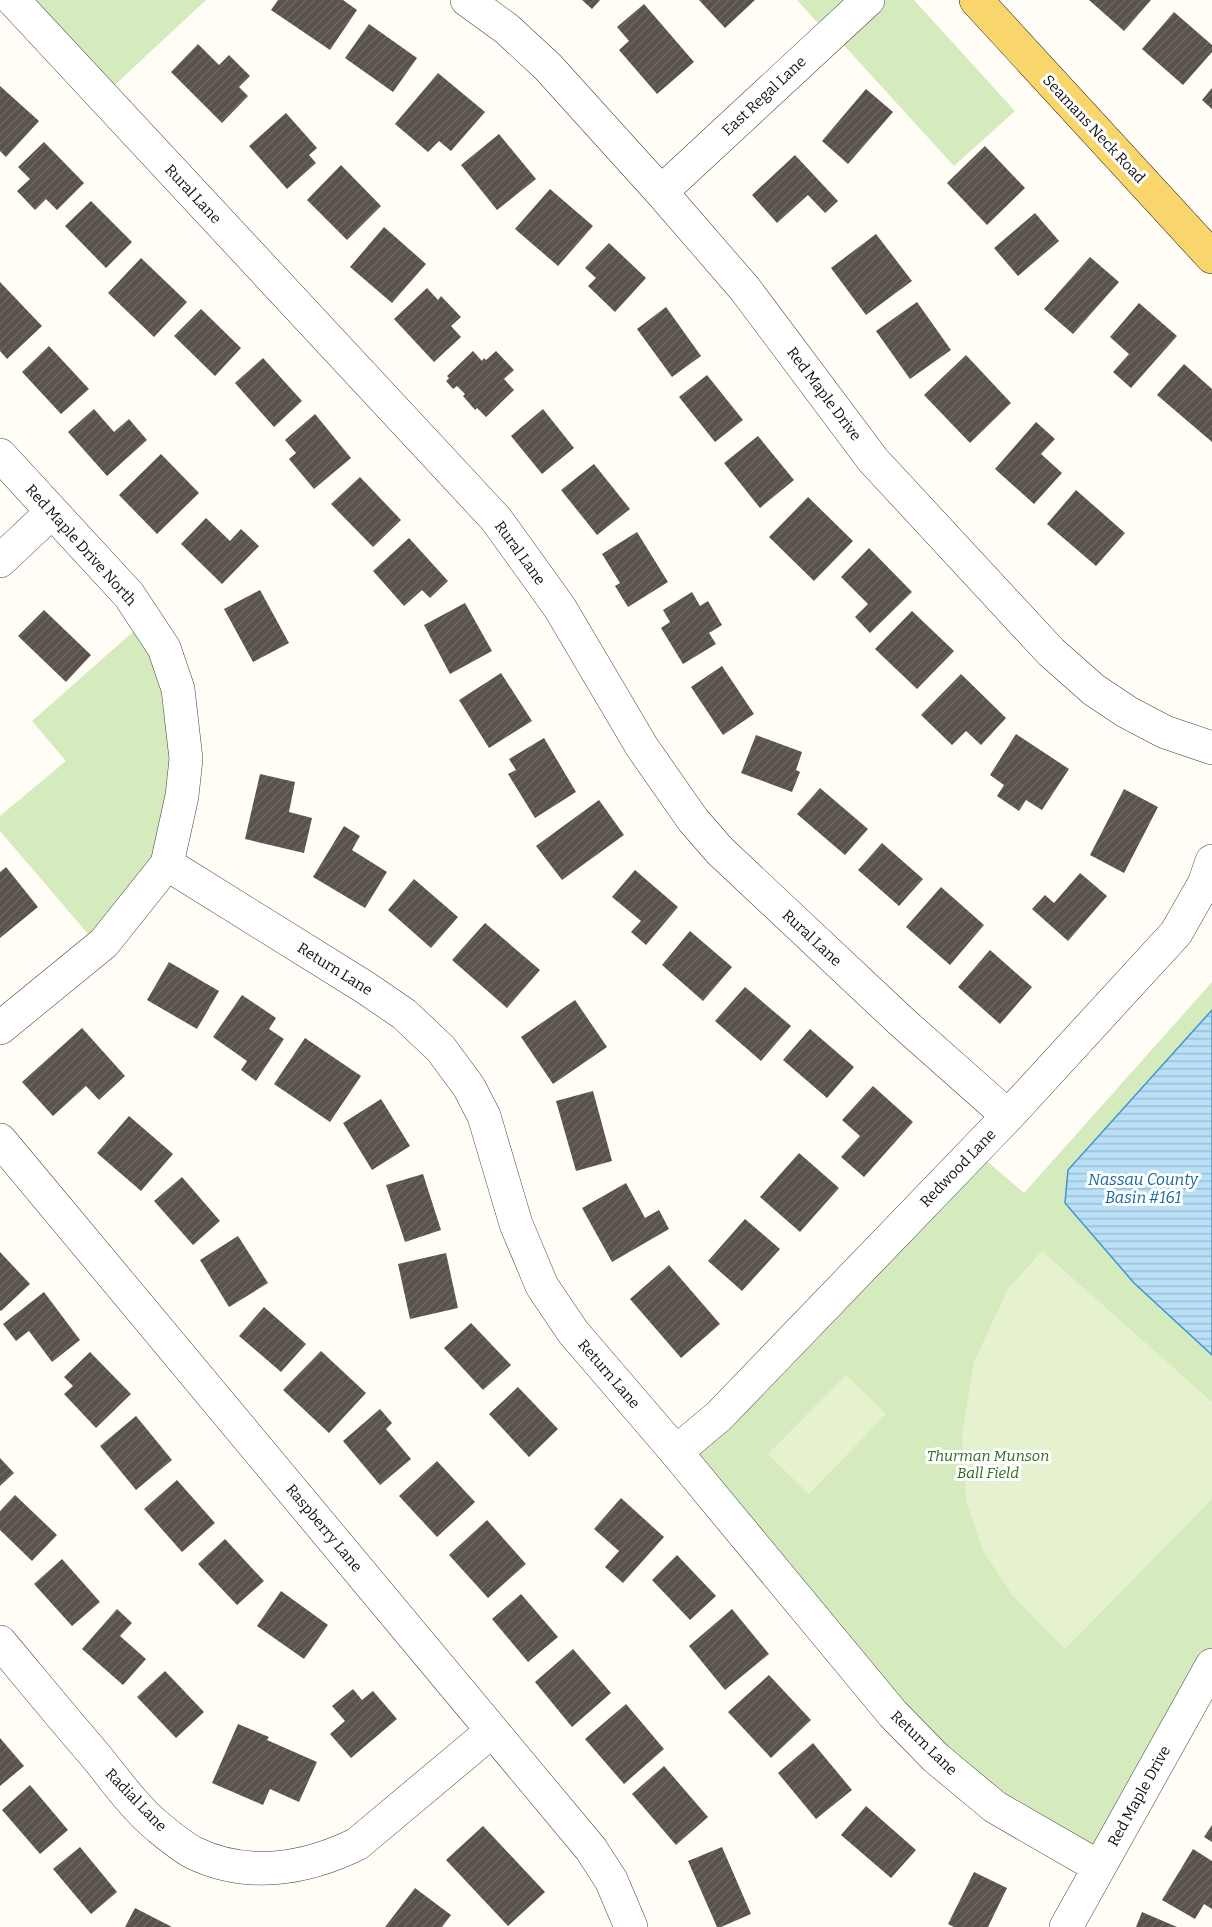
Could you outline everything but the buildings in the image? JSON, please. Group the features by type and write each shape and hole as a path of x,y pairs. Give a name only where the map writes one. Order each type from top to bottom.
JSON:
{"main road":[{"name":"Seamans Neck Road","path":"976,0 1212,257"}],"street":[{"name":"Rural Lane","path":"13,0 496,519 560,608 642,747 693,820 720,851 903,1023 1008,1116"},
{"name":"Red Maple Drive","path":"467,0 507,29 548,67 661,192 745,289 873,460 1052,652 1094,690 1127,712 1165,732 1212,748"},
{"name":"East Regal Lane","path":"661,192 868,0"},
{"name":"Red Maple Drive North","path":"0,455 129,595 164,648 178,688 186,759 182,796 167,864 104,943 0,1028"},
{"path":"0,561 52,512"},
{"name":"Redwood Lane","path":"676,1452 719,1416 1008,1116 1176,933 1204,884 1212,861"},
{"name":"Return Lane","path":"167,864 366,988 404,1014 441,1049 469,1087 484,1116 516,1224 542,1286 573,1332 676,1452 893,1714 936,1758 995,1807 1099,1867"},
{"name":"Raspberry Lane","path":"0,1140 591,1849 611,1880 632,1927"},
{"name":"Radial Lane","path":"0,1642 128,1795 156,1825 193,1853 224,1864 260,1869 293,1867 333,1856 357,1844 492,1731"},
{"name":"Red Maple Drive","path":"1066,1927 1212,1665"}],"green space":[{"path":"17,0 206,0 105,94"},
{"path":"797,0 855,0 823,29"},
{"path":"882,0 914,0 1015,111 954,166 839,40"},
{"path":"143,623 183,761 162,864 94,941 0,831 0,816 66,761 32,721"},
{"name":"Thurman Munson Ball Field","path":"1212,982 1212,1654 1097,1859 942,1755 683,1453 975,1151 1024,1193"},
{"path":"1042,1251 1212,1402 1212,1499 1065,1649 1013,1596 983,1551 966,1500 962,1435 974,1362 1008,1289"},
{"path":"846,1375 886,1414 809,1494 768,1454"}],"water":[{"name":"Nassau County Basin #161","path":"1212,1010 1212,1355 1134,1283 1065,1203 1068,1170"}]}
